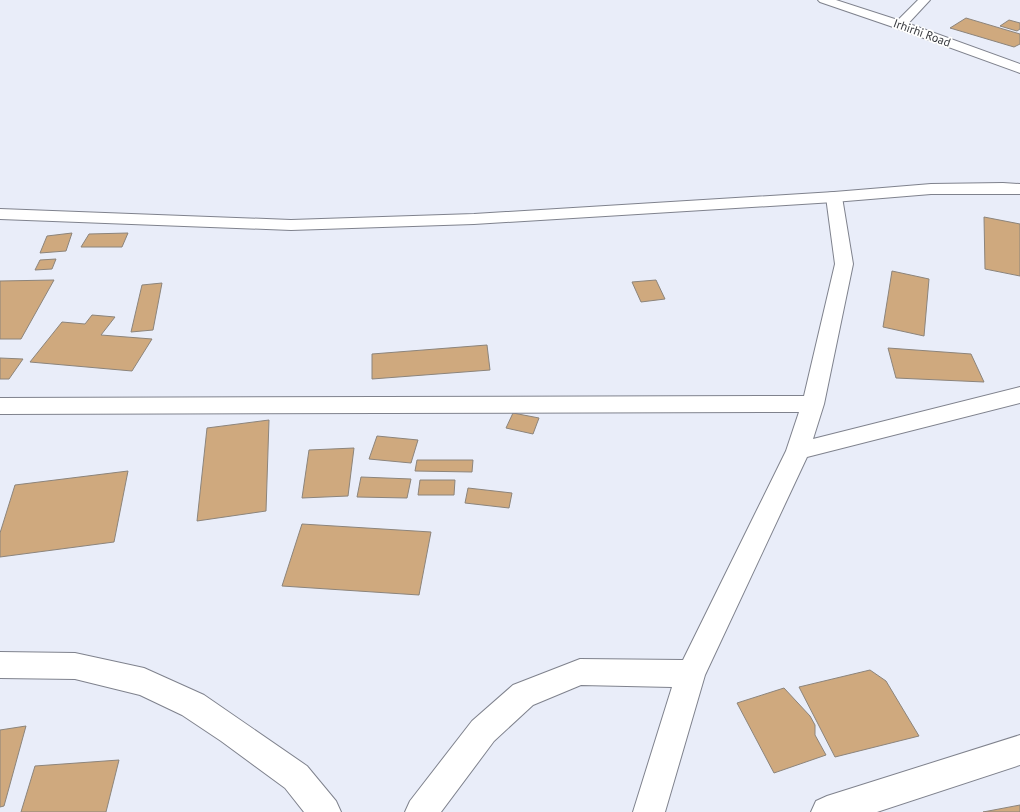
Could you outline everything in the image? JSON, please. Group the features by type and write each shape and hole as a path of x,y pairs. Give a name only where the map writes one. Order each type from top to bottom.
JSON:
{"street":[{"name":"Irhirhi Road","path":"824,0 900,25 1020,69"},
{"path":"900,25 924,0"},
{"path":"0,214 291,225 482,219 834,197 931,189 1020,189"},
{"path":"649,812 692,674 798,451 813,404 844,264 834,197"},
{"path":"798,451 1020,395"},
{"path":"0,406 813,404"},
{"path":"0,665 75,666 144,682 193,705 232,731 296,777 325,812"},
{"path":"421,812 483,731 523,695 580,672 692,674"},
{"path":"827,812 1020,750"}],"building":[{"path":"966,18 1020,34 1020,44 1014,47 950,28"},
{"path":"1009,20 1020,23 1020,29 1017,31 1000,26"},
{"path":"984,217 1020,224 1020,276 985,269"},
{"path":"72,233 66,251 40,253 47,236"},
{"path":"128,233 122,247 81,247 89,234"},
{"path":"56,259 52,269 35,270 40,260"},
{"path":"892,271 929,279 924,336 883,327"},
{"path":"54,280 21,339 0,339 0,281"},
{"path":"656,280 665,299 641,302 632,282"},
{"path":"162,283 153,330 131,332 142,285"},
{"path":"92,315 115,317 101,335 152,339 132,371 30,362 62,322 85,324"},
{"path":"487,345 490,370 372,379 372,354"},
{"path":"888,348 971,354 984,382 896,378"},
{"path":"0,358 23,359 9,379 0,379"},
{"path":"513,413 539,418 533,434 506,428"},
{"path":"269,420 266,511 197,521 207,428"},
{"path":"377,436 418,440 411,463 369,459"},
{"path":"354,448 348,496 302,498 309,450"},
{"path":"417,460 473,460 472,472 415,471"},
{"path":"128,471 114,542 0,557 0,533 15,485"},
{"path":"361,477 411,479 407,498 357,497"},
{"path":"420,480 455,480 454,495 418,495"},
{"path":"468,488 512,493 509,508 465,503"},
{"path":"302,524 431,532 419,595 282,586"},
{"path":"870,670 886,681 919,736 835,757 799,687"},
{"path":"784,688 810,716 815,725 815,735 826,755 774,773 737,703"},
{"path":"26,726 4,806 0,807 0,730"},
{"path":"119,760 106,812 21,812 35,766"},
{"path":"1020,805 1020,812 983,812"}]}
